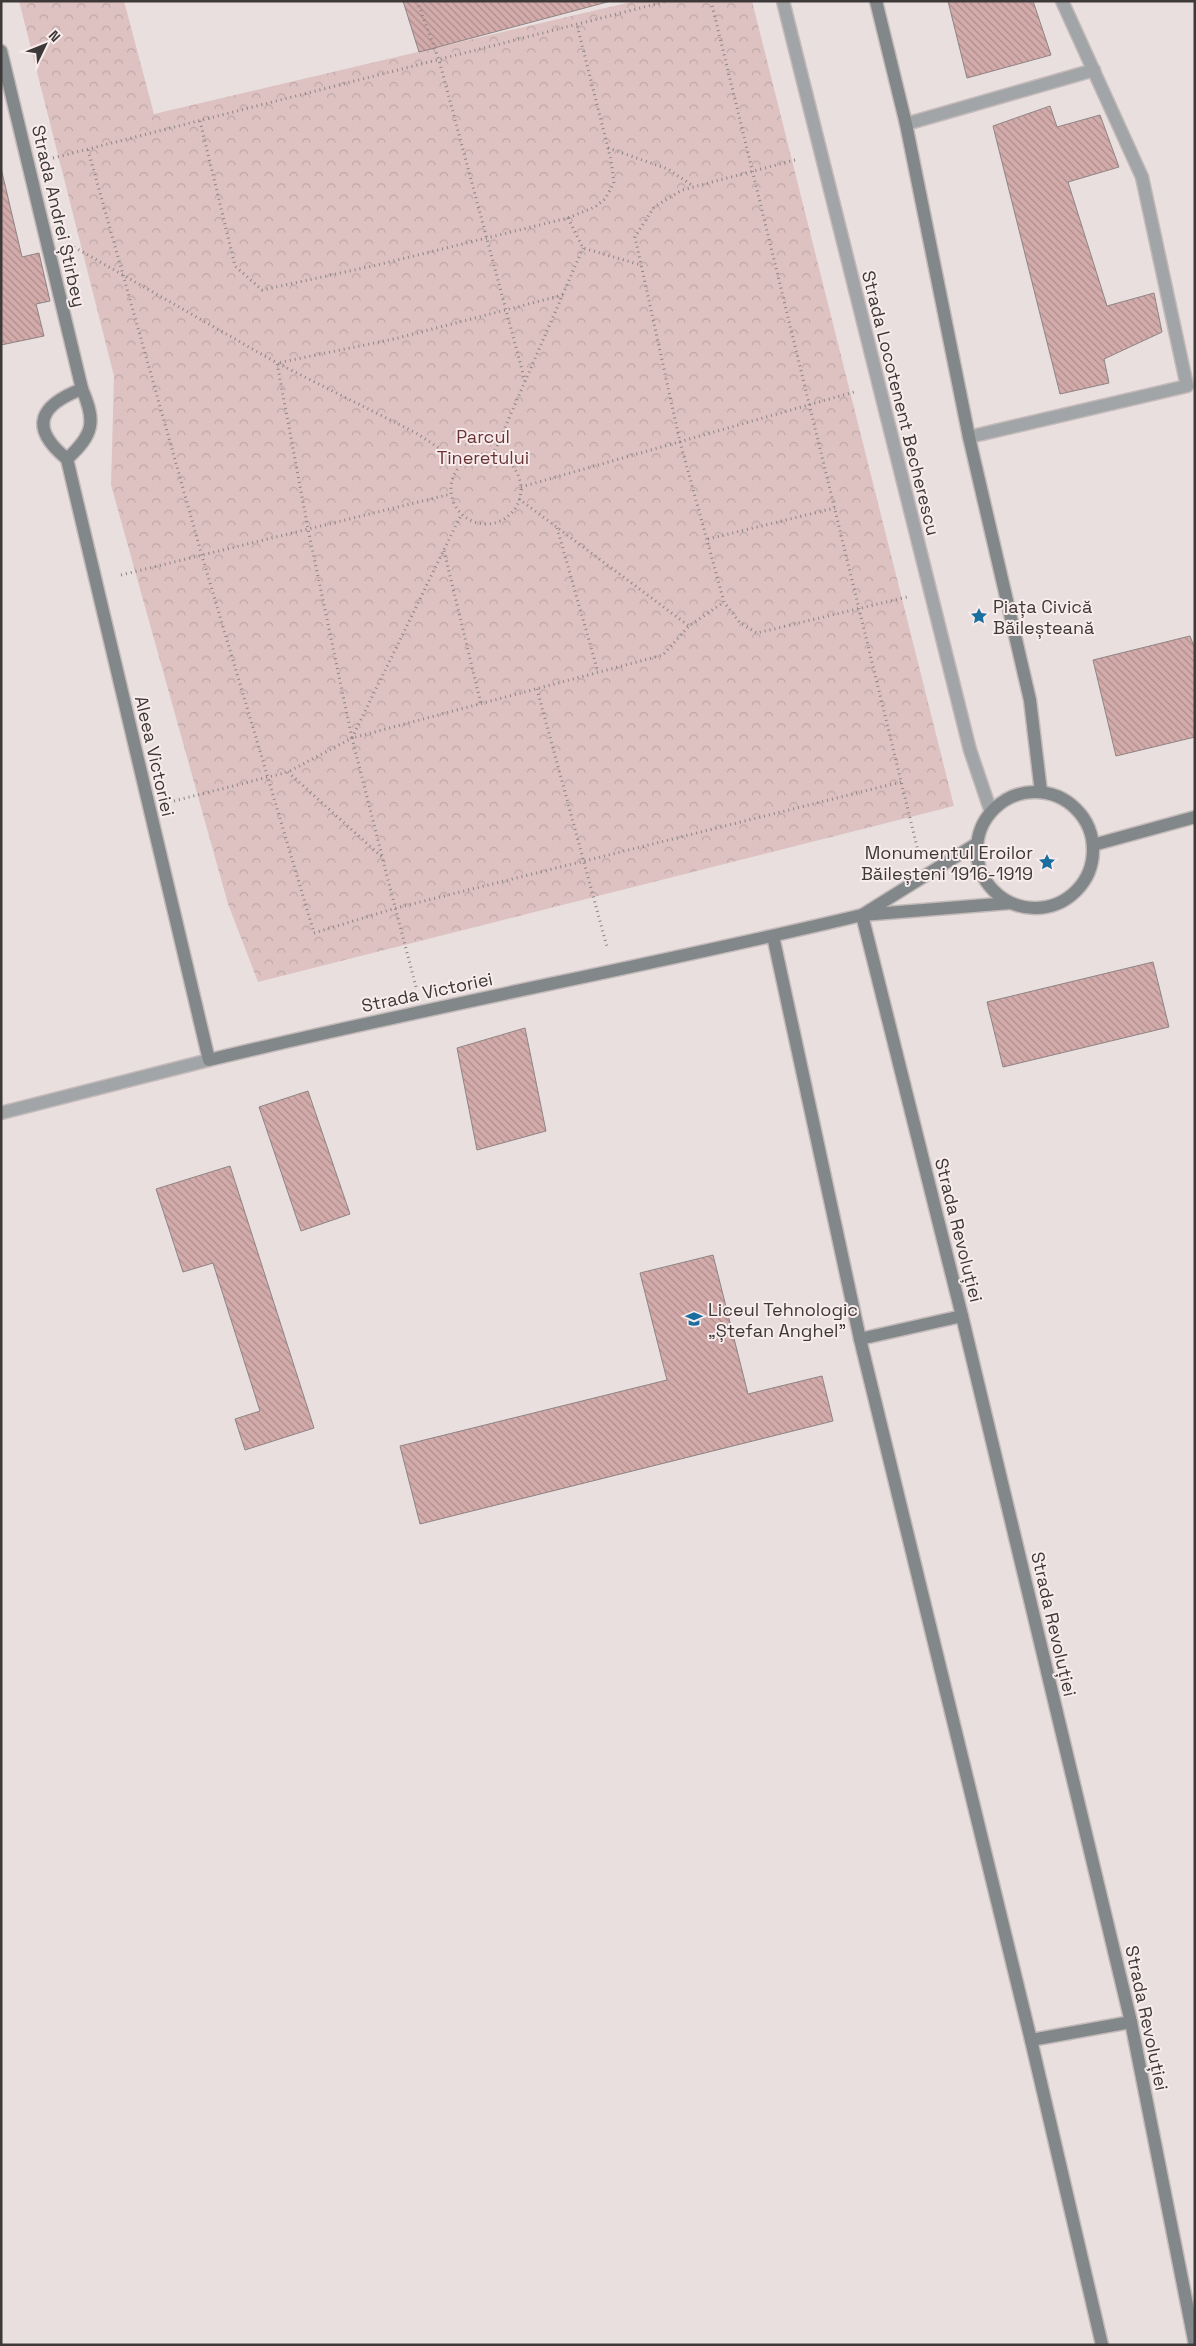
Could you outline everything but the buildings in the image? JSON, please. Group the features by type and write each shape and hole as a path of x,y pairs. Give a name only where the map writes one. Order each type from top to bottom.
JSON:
{"main road":[{"path":"876,1 906,124 969,437 1030,700 1042,792"},
{"name":"Strada Andrei Știrbey","path":"1,51 82,389"},
{"path":"82,389 88,404 92,425 87,437 67,459 52,446 45,432 44,417 51,405 64,396 82,389"},
{"name":"Aleea Victoriei","path":"67,459 209,1060"},
{"path":"1042,792 1063,798 1080,812 1089,828 1093,845 1092,862 1086,879 1076,893 1061,903 1045,908 1027,909 998,896 980,872 976,844 981,827 991,812 1005,800 1023,793 1042,792"},
{"path":"1093,845 1195,817"},
{"name":"Strada Victoriei","path":"862,915 925,878 976,844"},
{"name":"Strada Victoriei","path":"209,1060 336,1029 773,936 862,915 1010,903"},
{"name":"Strada Revoluției","path":"862,915 962,1316 1131,2022 1194,2345"},
{"path":"773,936 860,1339 1031,2040 1102,2345"},
{"path":"860,1339 962,1316"},
{"path":"1031,2040 1131,2022"}],"street":[{"name":"Strada Locotenent Becherescu","path":"783,1 970,750 991,812"},
{"path":"969,437 1186,386 1142,177 1062,1"},
{"path":"906,124 1094,70"},
{"name":"Strada Victoriei","path":"1,1113 209,1060"}],"path":[{"path":"417,1 439,60 525,381"},
{"path":"28,165 668,1"},
{"path":"711,1 925,878"},
{"path":"200,121 235,266 262,290 487,239 568,218 595,207 605,199 614,183 608,148 577,24"},
{"path":"608,148 668,169 694,186"},
{"path":"88,150 202,556 266,777 314,933 396,908 901,782"},
{"path":"820,154 752,170 682,190 654,207 635,238 680,442 724,602 740,623 757,633 860,610 930,591"},
{"path":"568,218 583,248 641,265"},
{"path":"44,230 124,273 277,362 416,433 462,463"},
{"path":"494,455 583,248"},
{"path":"277,362 394,339 563,295"},
{"path":"277,362 308,529 352,738 422,1011"},
{"path":"520,487 878,386"},
{"path":"494,455 512,467 519,476 519,499 514,510 506,518 495,523 483,524 472,521 462,515 454,505 451,494 453,477 462,463 476,456 494,455"},
{"path":"96,582 451,494"},
{"path":"519,499 689,626"},
{"path":"708,539 835,508"},
{"path":"352,738 462,515"},
{"path":"557,527 598,672"},
{"path":"444,550 482,704"},
{"path":"149,807 288,772 352,738 663,655 689,626 724,602"},
{"path":"537,689 613,970"},
{"path":"288,772 382,856"}],"green space":[{"name":"Parcul Tineretului","path":"19,1 124,1 154,114 635,1 752,1 954,806 258,982 228,904 111,485 114,376"}],"place":[{"name":"Piața Civică Băileșteană","path":"979,616"},
{"name":"Monumentul Eroilor Băileșteni 1916-1919","path":"1047,862"},
{"name":"Liceul Tehnologic „Ștefan Anghel”","path":"694,1319"}]}
